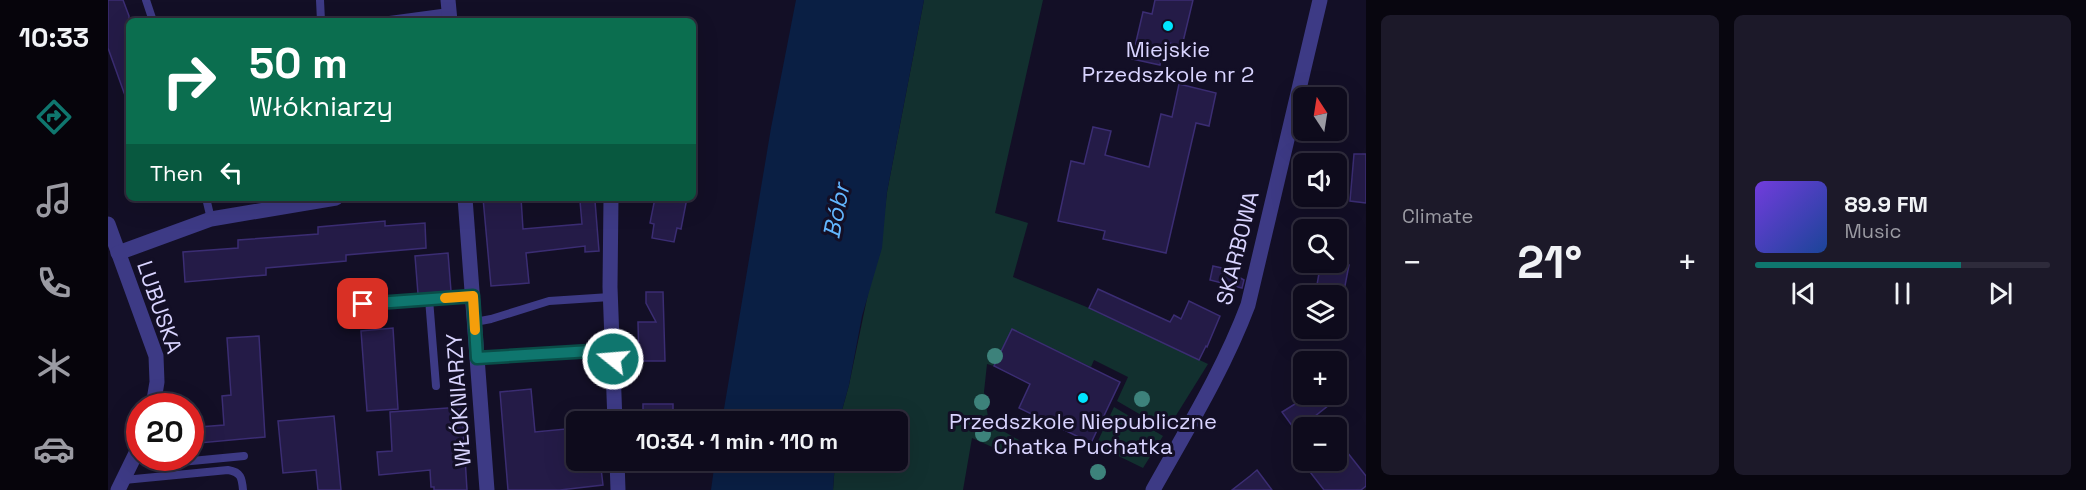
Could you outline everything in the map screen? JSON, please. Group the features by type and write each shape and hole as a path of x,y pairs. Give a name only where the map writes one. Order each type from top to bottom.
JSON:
{"street":[{"name":"SKARBOWA","path":"1153,490 1215,379 1238,332 1248,305 1320,0"},
{"path":"118,253 211,219 318,201"},
{"name":"WŁÓKNIARZY","path":"465,201 487,490"},
{"path":"611,201 610,297 615,411"},
{"name":"LUBUSKA","path":"108,224 156,356 158,382 156,393"},
{"path":"121,485 128,471"},
{"path":"617,471 618,490"}],"lane":[{"path":"146,0 152,18"},
{"path":"320,0 321,18"},
{"path":"402,18 449,11"},
{"path":"207,201 211,219"},
{"path":"363,304 473,296"},
{"path":"475,322 549,301 610,297"},
{"path":"429,299 436,386"},
{"path":"477,358 591,351 613,359"},
{"path":"204,460 244,456"},
{"path":"121,485 228,470 238,473 241,477 243,490"}],"green space":[{"path":"924,0 1043,0 995,213 1028,223 1013,277 1089,308 1208,364 1167,430 1117,401 1128,377 1094,360 1091,367 1012,330 994,366 987,364 984,392 989,423 1019,440 1010,455 972,438 963,490 833,490 834,471 908,471 908,411 842,411 884,217"},
{"path":"1114,407 1163,436 1143,468 1096,445"}],"water":[{"name":"Bóbr","path":"796,0 924,0 887,192 882,248 862,316 842,411 724,411 771,128"},
{"path":"714,471 834,471 833,490 711,490"}],"building":[{"path":"108,0 123,0 129,16 126,18 126,98 108,48"},
{"path":"1155,0 1193,0 1182,46 1165,42 1160,65 1132,59 1143,12 1152,14"},
{"path":"1179,84 1216,93 1209,126 1196,123 1166,253 1103,239 1105,231 1058,221 1071,161 1084,164 1093,127 1111,131 1105,155 1149,167 1161,114 1172,117"},
{"path":"1354,154 1366,154 1366,203 1350,201"},
{"path":"483,201 521,201 523,229 582,224 580,201 595,201 599,251 585,252 585,246 526,253 529,283 491,286"},
{"path":"654,201 686,201 681,229 677,228 674,242 652,238 654,224 650,223"},
{"path":"385,221 385,226 425,223 426,248 346,255 346,261 266,268 266,275 185,282 183,252 238,248 238,240 318,234 318,227"},
{"path":"448,253 451,291 418,294 415,256"},
{"path":"1347,264 1349,265 1345,285 1317,285 1319,273 1347,273"},
{"path":"1213,266 1222,268 1244,280 1242,288 1210,280"},
{"path":"1098,289 1170,322 1174,315 1181,319 1189,301 1220,316 1199,360 1089,308"},
{"path":"646,292 663,292 665,361 639,361 638,322 656,322 646,303"},
{"path":"393,328 398,409 367,411 361,331"},
{"path":"1012,329 1120,382 1091,443 1019,408 1030,384 994,366"},
{"path":"259,336 265,437 204,443 204,427 224,425 222,396 231,395 227,338"},
{"path":"531,389 535,432 566,429 566,471 601,471 603,485 560,490 508,490 500,392"},
{"path":"643,404 673,404 673,411 643,411"},
{"path":"1293,405 1329,405 1314,417 1293,417 1293,427 1282,412"},
{"path":"462,407 467,490 434,490 434,487 431,487 430,470 379,475 377,452 392,451 390,412"},
{"path":"334,416 341,490 318,490 316,470 283,473 278,421"},
{"path":"1347,452 1366,476 1366,486 1361,490 1324,490 1310,472 1347,471"},
{"path":"1257,470 1272,490 1232,490 1250,476"}],"slow traffic":[{"path":"445,298 473,296 475,330"}],"place":[{"name":"Miejskie Przedszkole nr 2","path":"1168,26"},
{"name":"Przedszkole Niepubliczne Chatka Puchatka","path":"1083,398"}],"route":[{"path":"363,304 473,296 477,358 591,351 613,359"}]}
